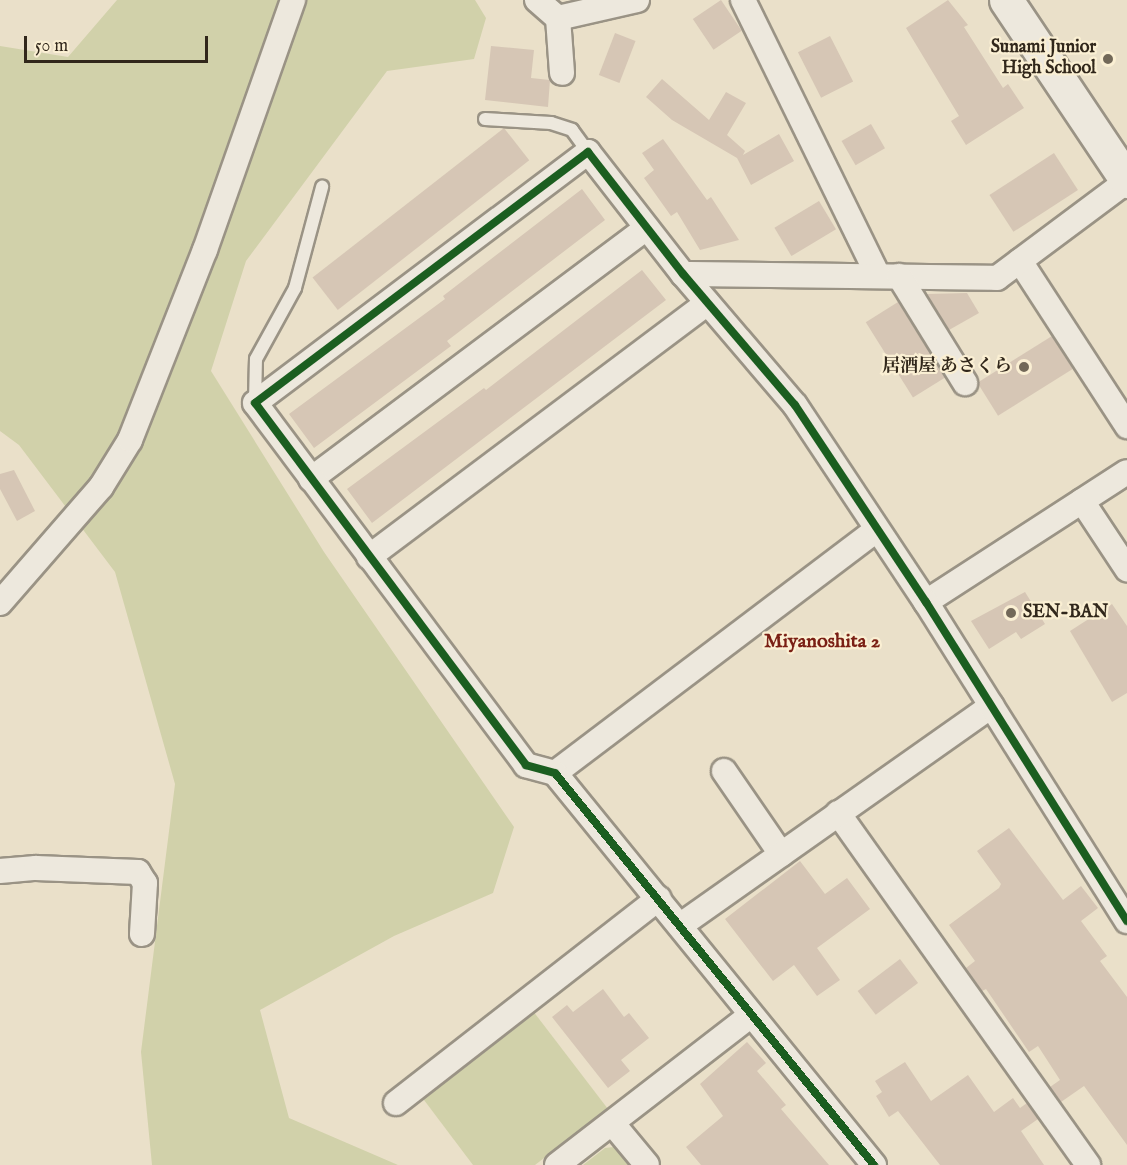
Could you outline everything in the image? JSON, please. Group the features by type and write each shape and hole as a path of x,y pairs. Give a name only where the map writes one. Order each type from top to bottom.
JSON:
{"street":[{"path":"0,603 101,487 130,440 205,250 292,0"},
{"path":"537,0 558,18 562,73"},
{"path":"558,18 637,0"},
{"path":"744,0 888,276 965,383"},
{"path":"683,274 998,278 1127,181 1006,0"},
{"path":"874,1165 555,773 526,765 255,403 588,152 683,274 795,405 926,602 1127,921"},
{"path":"311,479 646,228"},
{"path":"1020,261 1127,426"},
{"path":"369,558 707,303"},
{"path":"926,602 1127,472"},
{"path":"1082,501 1127,569"},
{"path":"555,773 876,530"},
{"path":"681,925 991,706"},
{"path":"724,771 781,854"},
{"path":"838,813 1088,1165"},
{"path":"0,871 36,868 138,872 145,883 142,934"},
{"path":"396,1103 659,898"},
{"path":"557,1165 614,1124 751,1015"},
{"path":"614,1124 647,1165"}],"lane":[{"path":"485,119 551,123 572,130 588,152"},
{"path":"255,403 256,358 295,288 322,187"}],"green space":[{"path":"117,0 475,0 486,18 474,59 387,71 246,261 211,371 324,552 514,827 493,893 394,936 260,1010 289,1118 398,1165 152,1165 141,1052 175,784 115,572 19,445 0,431 0,46 68,57"},
{"path":"533,1011 608,1109 535,1165 473,1165 421,1096"},
{"path":"622,1146 637,1165 583,1165 605,1148"}],"building":[{"path":"721,0 742,31 714,50 693,19"},
{"path":"948,0 968,25 964,27 1003,88 1008,84 1024,108 966,145 951,121 959,116 906,28"},
{"path":"615,33 636,41 619,83 599,75"},
{"path":"830,36 853,81 821,98 798,52"},
{"path":"491,46 534,50 531,78 550,80 548,107 485,100"},
{"path":"662,79 709,120 726,92 746,103 727,135 745,151 743,155 779,134 794,161 751,185 737,158 672,120 646,97"},
{"path":"871,124 885,148 856,165 842,141"},
{"path":"504,128 529,160 338,310 313,278"},
{"path":"663,139 707,200 711,197 739,240 700,250 677,212 671,216 644,178 654,170 642,153"},
{"path":"1054,153 1078,190 1013,232 989,195"},
{"path":"582,189 605,220 447,341 451,346 314,448 289,414 445,299 443,296"},
{"path":"819,201 836,229 791,256 774,228"},
{"path":"642,270 666,300 372,523 347,489 484,388 486,390"},
{"path":"967,293 979,313 949,330 927,294"},
{"path":"898,302 945,377 913,398 866,322"},
{"path":"1052,336 1073,369 998,416 977,383"},
{"path":"14,470 35,511 17,521 0,489 0,474"},
{"path":"1025,592 1045,624 1021,639 1016,632 989,649 971,621"},
{"path":"1112,604 1127,626 1127,693 1112,702 1070,631"},
{"path":"1009,828 1063,900 1081,886 1098,908 1081,921 1107,956 1100,961 1127,997 1127,1145 1084,1086 1061,1102 1050,1087 1060,1080 1038,1046 1029,1052 986,989 982,991 966,968 975,961 949,925 999,888 1001,884 977,851"},
{"path":"800,861 825,894 847,878 870,909 817,948 840,980 817,996 794,965 773,981 725,919"},
{"path":"900,959 918,983 876,1015 858,991"},
{"path":"603,989 624,1017 629,1013 649,1038 621,1060 630,1071 608,1088 552,1017 567,1005 573,1012"},
{"path":"747,1042 766,1063 757,1071 786,1105 781,1109 829,1165 701,1165 686,1147 723,1116 700,1084"},
{"path":"905,1062 931,1101 968,1075 994,1112 1013,1098 1020,1108 1027,1103 1038,1119 1021,1131 1044,1165 940,1165 898,1111 889,1117 876,1096 882,1092 875,1081"}],"cycle path":[{"path":"874,1165 555,773 526,765 255,403 588,152 683,274 795,405 926,602 1127,921"}],"place":[{"name":"Sunami Junior High School","path":"1108,59"},
{"name":"居酒屋 あさくら","path":"1024,367"},
{"name":"SEN-BAN","path":"1011,613"}],"district":[{"name":"Miyanoshita 2","path":"822,641"}]}
